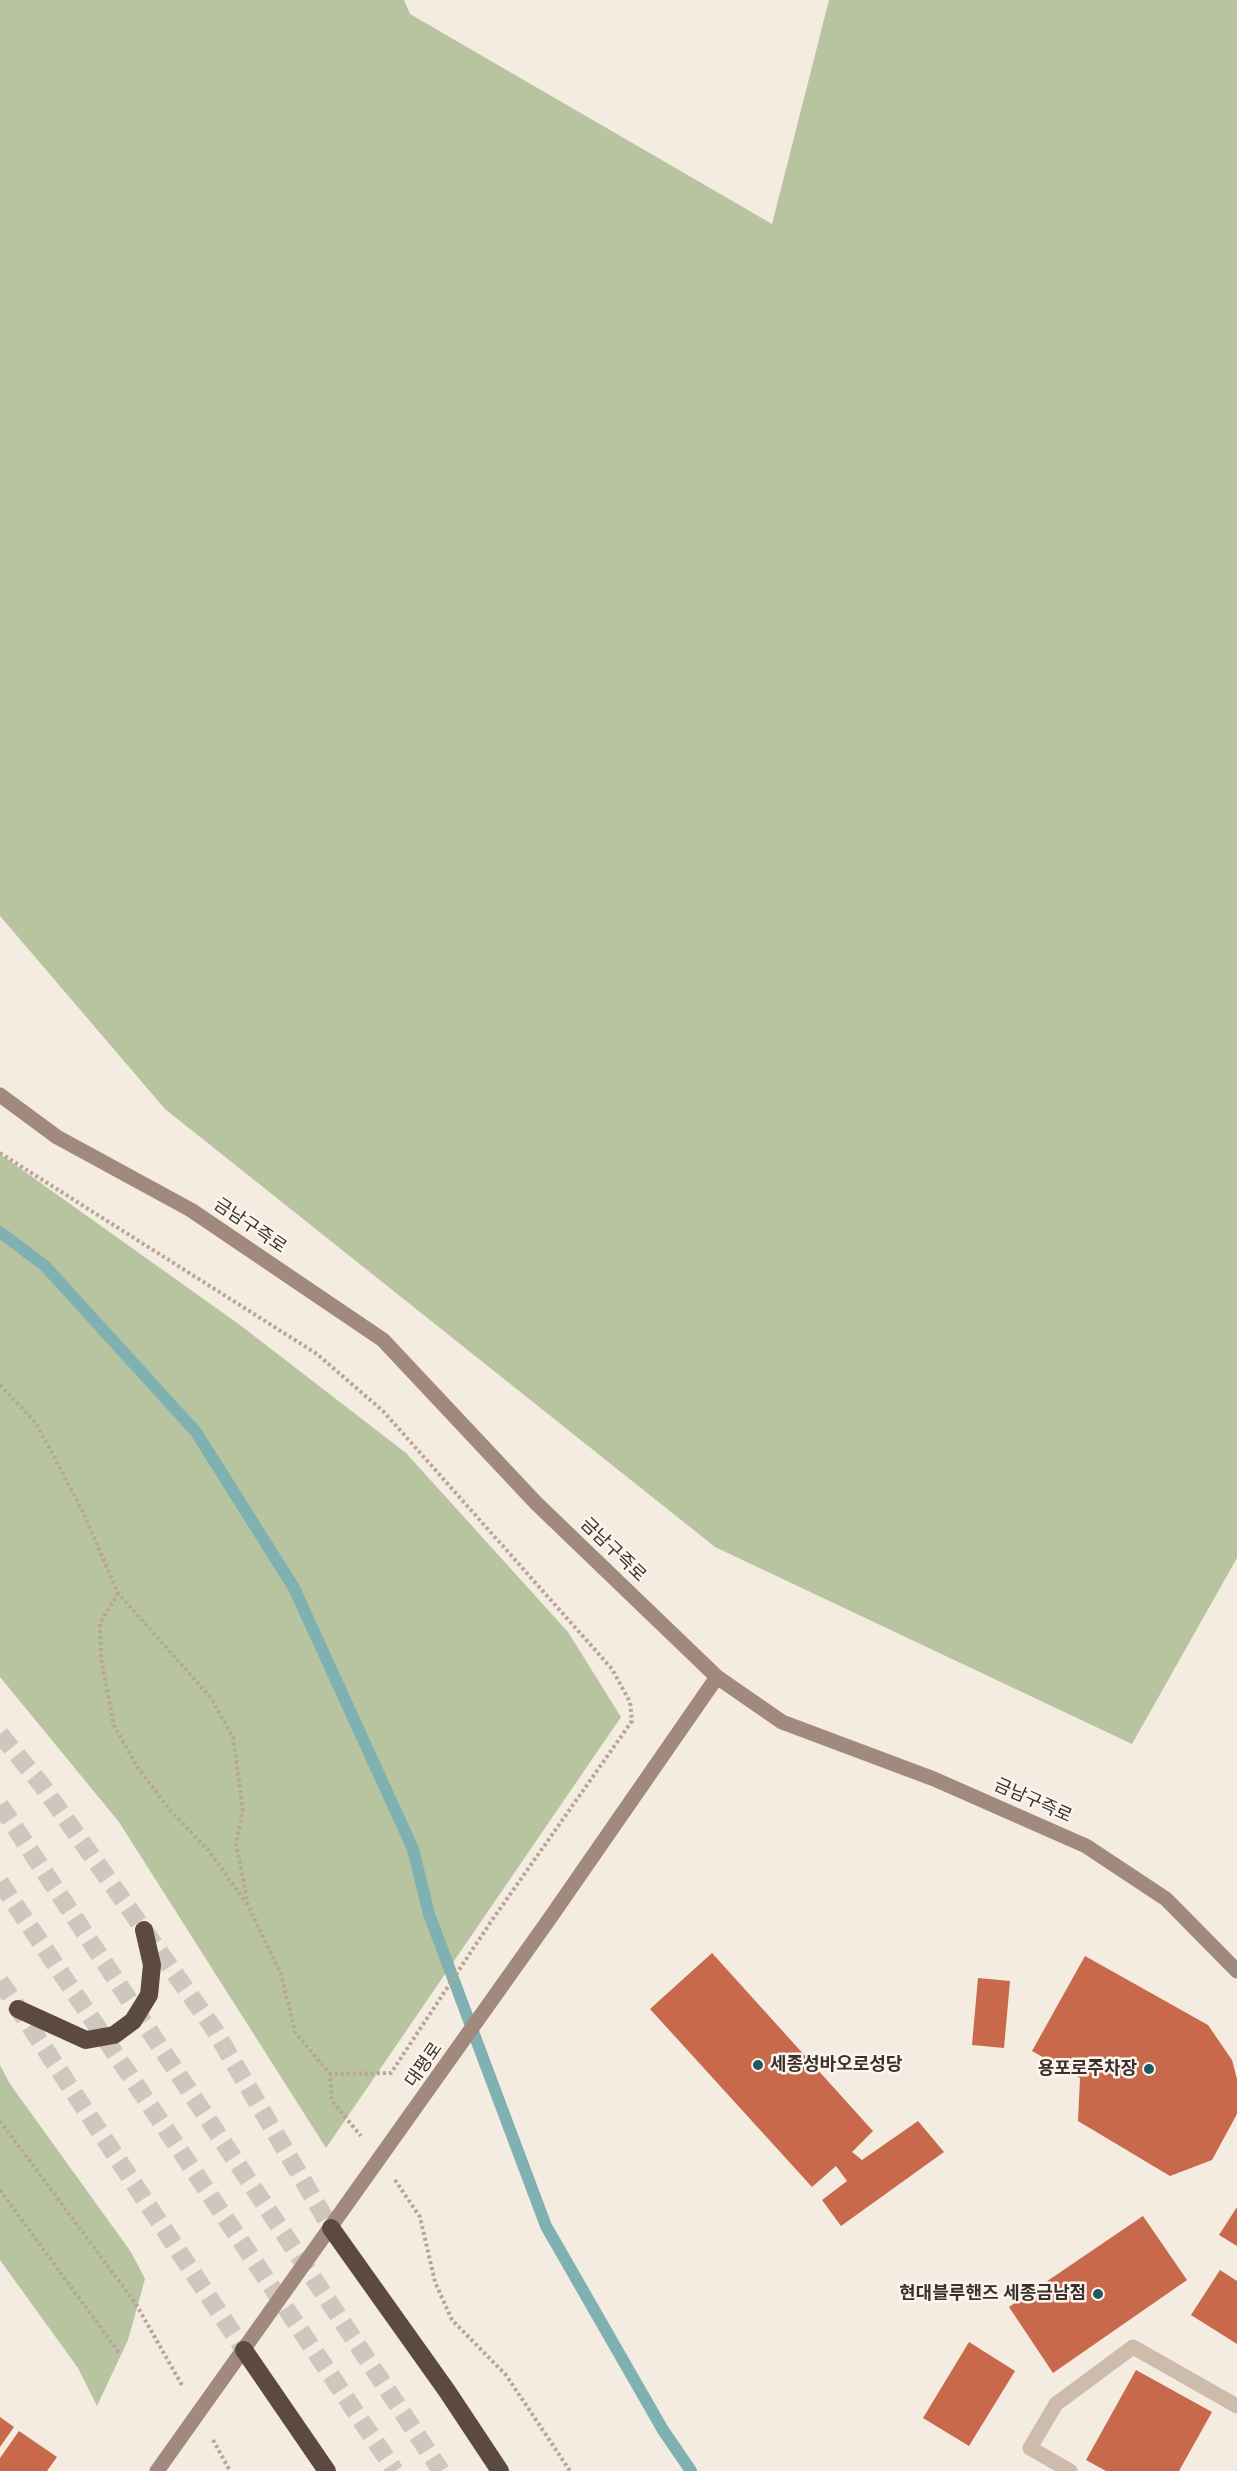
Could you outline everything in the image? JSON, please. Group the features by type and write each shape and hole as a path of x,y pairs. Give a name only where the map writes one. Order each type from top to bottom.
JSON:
{"highway":[{"path":"18,2009 86,2040 114,2035 133,2022 149,1995 152,1965 144,1930"},
{"path":"331,2228 447,2391 500,2471"},
{"path":"244,2350 327,2471"}],"main road":[{"name":"금남구즉로","path":"0,1095 57,1137 191,1210 383,1340 536,1503 717,1677 782,1722 934,1779 1086,1846 1166,1899 1237,1971"},
{"name":"대평로","path":"157,2471 406,2124 717,1677"}],"lane":[{"path":"1070,2471 1030,2448 1056,2404 1133,2347 1237,2406"}],"path":[{"path":"0,1153 317,1354 383,1411 612,1669 630,1702 632,1721 490,1923 391,2073 330,2074"},
{"path":"0,1385 36,1423 83,1512 118,1593 211,1698 233,1737 243,1811 236,1843 248,1905"},
{"path":"118,1593 100,1623 101,1657 114,1726 138,1768 170,1810 208,1850 248,1905 280,1974 295,2032 330,2074 332,2101"},
{"path":"0,2121 136,2304"},
{"path":"0,2190 120,2354"},
{"path":"420,2217 435,2282 452,2320 506,2375 570,2471"}],"green space":[{"path":"0,0 404,0 410,14 772,224 829,0 1237,0 1237,1558 1132,1744 715,1547 165,1109 0,916"},
{"path":"0,1154 240,1325 406,1453 568,1632 621,1717 326,2148 119,1822 0,1677"},
{"path":"0,2065 10,2084 131,2252 145,2279 128,2340 97,2406 78,2368 0,2260"}],"building":[{"name":"세종성바오로성당","path":"712,1953 873,2131 852,2152 862,2160 918,2121 944,2152 841,2226 822,2200 847,2181 836,2166 812,2187 650,2009"},
{"name":"용포로주차장","path":"1085,1956 1208,2025 1232,2060 1237,2079 1237,2114 1212,2160 1170,2176 1078,2121 1080,2078 1032,2051"},
{"path":"978,1978 1010,1981 1004,2048 972,2045"},
{"path":"1237,2207 1237,2246 1219,2235"},
{"name":"현대블루핸즈 세종금남점","path":"1143,2216 1187,2280 1053,2373 1009,2307"},
{"path":"1220,2270 1237,2281 1237,2344 1191,2315"},
{"path":"969,2342 1015,2371 969,2446 923,2418"},
{"path":"1136,2370 1212,2412 1179,2471 1106,2471 1086,2460"},
{"path":"0,2417 14,2427 0,2447"},
{"path":"19,2431 57,2457 47,2471 0,2471 0,2458"}],"waterway":[{"path":"0,1232 45,1266 196,1432 294,1588 413,1849 429,1914 546,2226 663,2430 691,2471"}],"tunnel":[{"path":"0,1734 41,1784 214,2029 331,2228"},
{"path":"0,1805 441,2471"},
{"path":"0,1882 395,2471"},
{"path":"0,1981 244,2350"}],"place":[{"name":"세종성바오로성당","path":"758,2065"},
{"name":"용포로주차장","path":"1149,2069"},
{"name":"현대블루핸즈 세종금남점","path":"1098,2294"}]}
